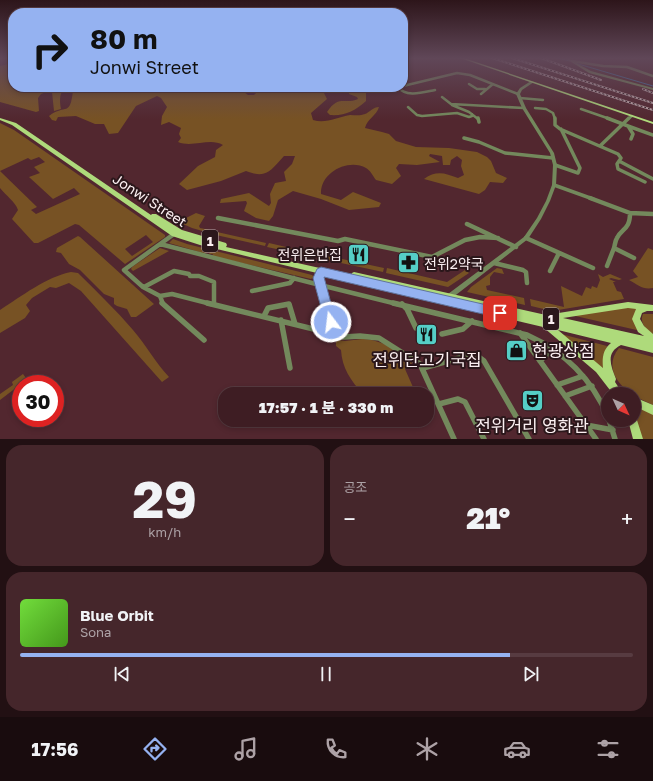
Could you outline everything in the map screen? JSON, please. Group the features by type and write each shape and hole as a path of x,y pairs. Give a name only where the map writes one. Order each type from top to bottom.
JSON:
{"main road":[{"path":"522,78 653,124"},
{"name":"Jonwi Street","path":"0,117 14,124 174,234 200,244 321,272 653,342"},
{"name":"Jonwi Street","path":"0,117 18,123 180,232 208,241 450,296 653,349"},
{"path":"545,320 628,304 650,308"},
{"path":"650,308 638,311 636,319 641,329 653,339"},
{"path":"545,320 598,369 613,387"},
{"path":"618,387 612,380 607,365 609,348 621,341"},
{"path":"641,404 653,410"},
{"path":"635,427 638,439"}],"street":[{"path":"408,85 432,78"},
{"path":"476,78 519,96 543,100"},
{"path":"614,78 653,89"},
{"path":"450,296 526,238 539,220 548,202 554,185 555,165 553,158 524,108 519,96 521,89 532,82"},
{"path":"469,84 477,89 485,90"},
{"path":"481,94 493,84"},
{"path":"406,92 411,94 435,90"},
{"path":"442,97 451,104 478,118 479,122"},
{"path":"451,104 524,108"},
{"path":"408,106 417,115 422,116 458,113 469,117 472,116 472,114"},
{"path":"535,108 553,113 555,117 555,125 561,129 621,156 616,164 618,169 645,182"},
{"path":"581,109 653,135"},
{"path":"600,146 626,125 632,116"},
{"path":"626,125 633,134 631,139"},
{"path":"555,165 578,173 580,168 561,129"},
{"path":"464,138 479,142 505,153 553,158"},
{"path":"619,161 653,179"},
{"path":"554,185 630,213 653,214"},
{"path":"607,266 618,237 623,233 629,224 630,213"},
{"path":"218,218 338,241 345,239 432,257 466,239 484,236 498,238"},
{"path":"467,224 516,247"},
{"path":"174,234 124,270 144,287 160,296 172,294 281,320 344,337 360,336 378,338 415,360 423,368 454,439"},
{"path":"526,238 593,268"},
{"path":"160,244 533,337 552,348 583,376 592,386 601,402"},
{"path":"614,248 634,258"},
{"path":"550,271 559,253"},
{"path":"494,263 523,270 526,272 527,283"},
{"path":"144,287 174,271 189,274 190,276 199,276 214,282 214,304"},
{"path":"321,272 318,278 334,334"},
{"path":"252,291 290,283 294,278"},
{"path":"160,296 160,300 163,304 204,340"},
{"path":"264,316 268,308 289,304 295,324"},
{"path":"402,304 407,309 416,328"},
{"path":"281,320 290,368"},
{"path":"442,334 466,328 470,326 472,321"},
{"path":"520,333 596,439"},
{"path":"540,361 552,348"},
{"path":"423,368 470,355 480,357 484,360 530,439"},
{"path":"557,385 583,376"},
{"path":"565,396 592,386"},
{"path":"439,404 458,399 465,402 484,439"},
{"path":"586,425 612,430"},
{"path":"611,427 615,439"}],"shaded area":[{"path":"0,78 8,78 8,92 46,92 41,94 38,98 39,111 36,112 0,102"},
{"path":"52,92 62,92 60,97 61,109 54,111"},
{"path":"73,92 244,92 248,95 254,95 257,92 324,92 327,99 311,113 313,120 332,120 350,115 361,115 379,107 365,128 389,134 396,141 416,147 449,148 477,152 487,157 491,161 496,173 507,178 503,183 490,182 485,190 479,194 424,179 437,173 458,178 464,175 461,166 462,160 457,156 451,160 450,165 443,165 442,156 430,154 429,156 440,162 417,165 399,164 396,168 401,176 392,184 376,180 366,168 359,165 344,166 330,173 325,179 321,194 341,200 353,192 381,203 379,207 349,210 321,199 293,191 278,200 273,216 269,221 256,218 244,211 247,203 246,201 220,203 221,199 249,193 269,206 271,203 270,194 275,183 286,181 284,172 292,164 295,156 284,156 264,174 246,171 221,181 187,190 179,184 198,166 215,157 216,150 223,145 213,142 184,144 178,142 181,138 179,134 181,128 169,122 161,125 162,116 167,107 161,98 157,96 136,106 118,133 109,134 104,124 95,124 76,116 58,117 56,121 52,120 49,116 69,107"},
{"path":"349,92 366,92 366,101 358,108 340,115 330,115 327,112 335,103 358,99 357,97 349,94"},
{"path":"0,123 14,130 165,235 165,237 125,264 79,225 75,224 38,243 34,243 12,219 18,210 17,207 0,188","holes":["39,157 45,162 34,167 40,173 29,177 53,199 74,188 80,194 36,214 31,210 37,207 0,171 28,158 31,160","146,235 153,242 132,256 125,249"]},
{"path":"196,213 205,216 199,226 200,228 215,231 213,234 181,223 182,220"},
{"path":"217,232 266,243 265,246 216,235"},
{"path":"78,236 154,304 136,317 131,317 127,309 114,304 114,298 104,294 80,270 69,264 61,253 56,252 57,248"},
{"path":"173,239 187,244 312,275 314,277 311,279 212,256 213,254 209,254 210,252 203,253 169,243"},
{"path":"269,243 325,256 324,259 267,247"},
{"path":"160,248 169,251 133,271 131,269 132,267"},
{"path":"648,248 653,250 653,288 641,287 629,280 638,277 633,271"},
{"path":"328,256 384,268 383,272 327,260"},
{"path":"387,268 447,282 465,270 469,273 448,287 386,273"},
{"path":"497,268 502,269 504,274 494,272 490,277 490,285 486,286 487,290 524,298 525,305 467,292 471,287"},
{"path":"71,272 78,273 120,315 169,377 162,382 81,291 69,283 56,288 50,287 32,298 26,305 30,311 25,318 0,333 0,310 52,278"},
{"path":"598,274 603,277 610,274 622,279 609,279 616,282 613,282 617,291 621,292 624,299 552,311 531,306 530,299 564,307 561,286 582,296 586,287 591,289 592,286 597,288 600,280"},
{"path":"627,306 637,307 635,319 641,331 571,315"},
{"path":"643,314 653,314 653,334 644,326 642,320"},
{"path":"561,334 607,346 603,357 604,369"},
{"path":"362,339 376,341 394,349 411,361 412,365 405,369 413,387 357,387 345,368 341,350 336,346 336,342 338,340 345,341"},
{"path":"619,348 653,357 653,405 641,399 641,387 623,387 616,379 612,367 615,354"},
{"path":"12,386 12,391 0,400 0,394"},
{"path":"641,407 653,413 653,439 641,439 638,427 641,427"}],"waterway":[{"path":"628,78 653,86"}],"railway":[{"path":"555,78 653,110"},
{"path":"576,78 653,103"},
{"path":"597,78 601,80"},
{"path":"643,89 653,93"}],"place":[{"name":"전위은반집","path":"358,254"},
{"name":"전위2약국","path":"408,263"},
{"name":"전위단고기국집","path":"427,335"},
{"name":"현광상점","path":"517,350"},
{"name":"전위거리 영화관","path":"532,401"}],"route":[{"path":"331,322 318,278 321,272 500,313"}]}
